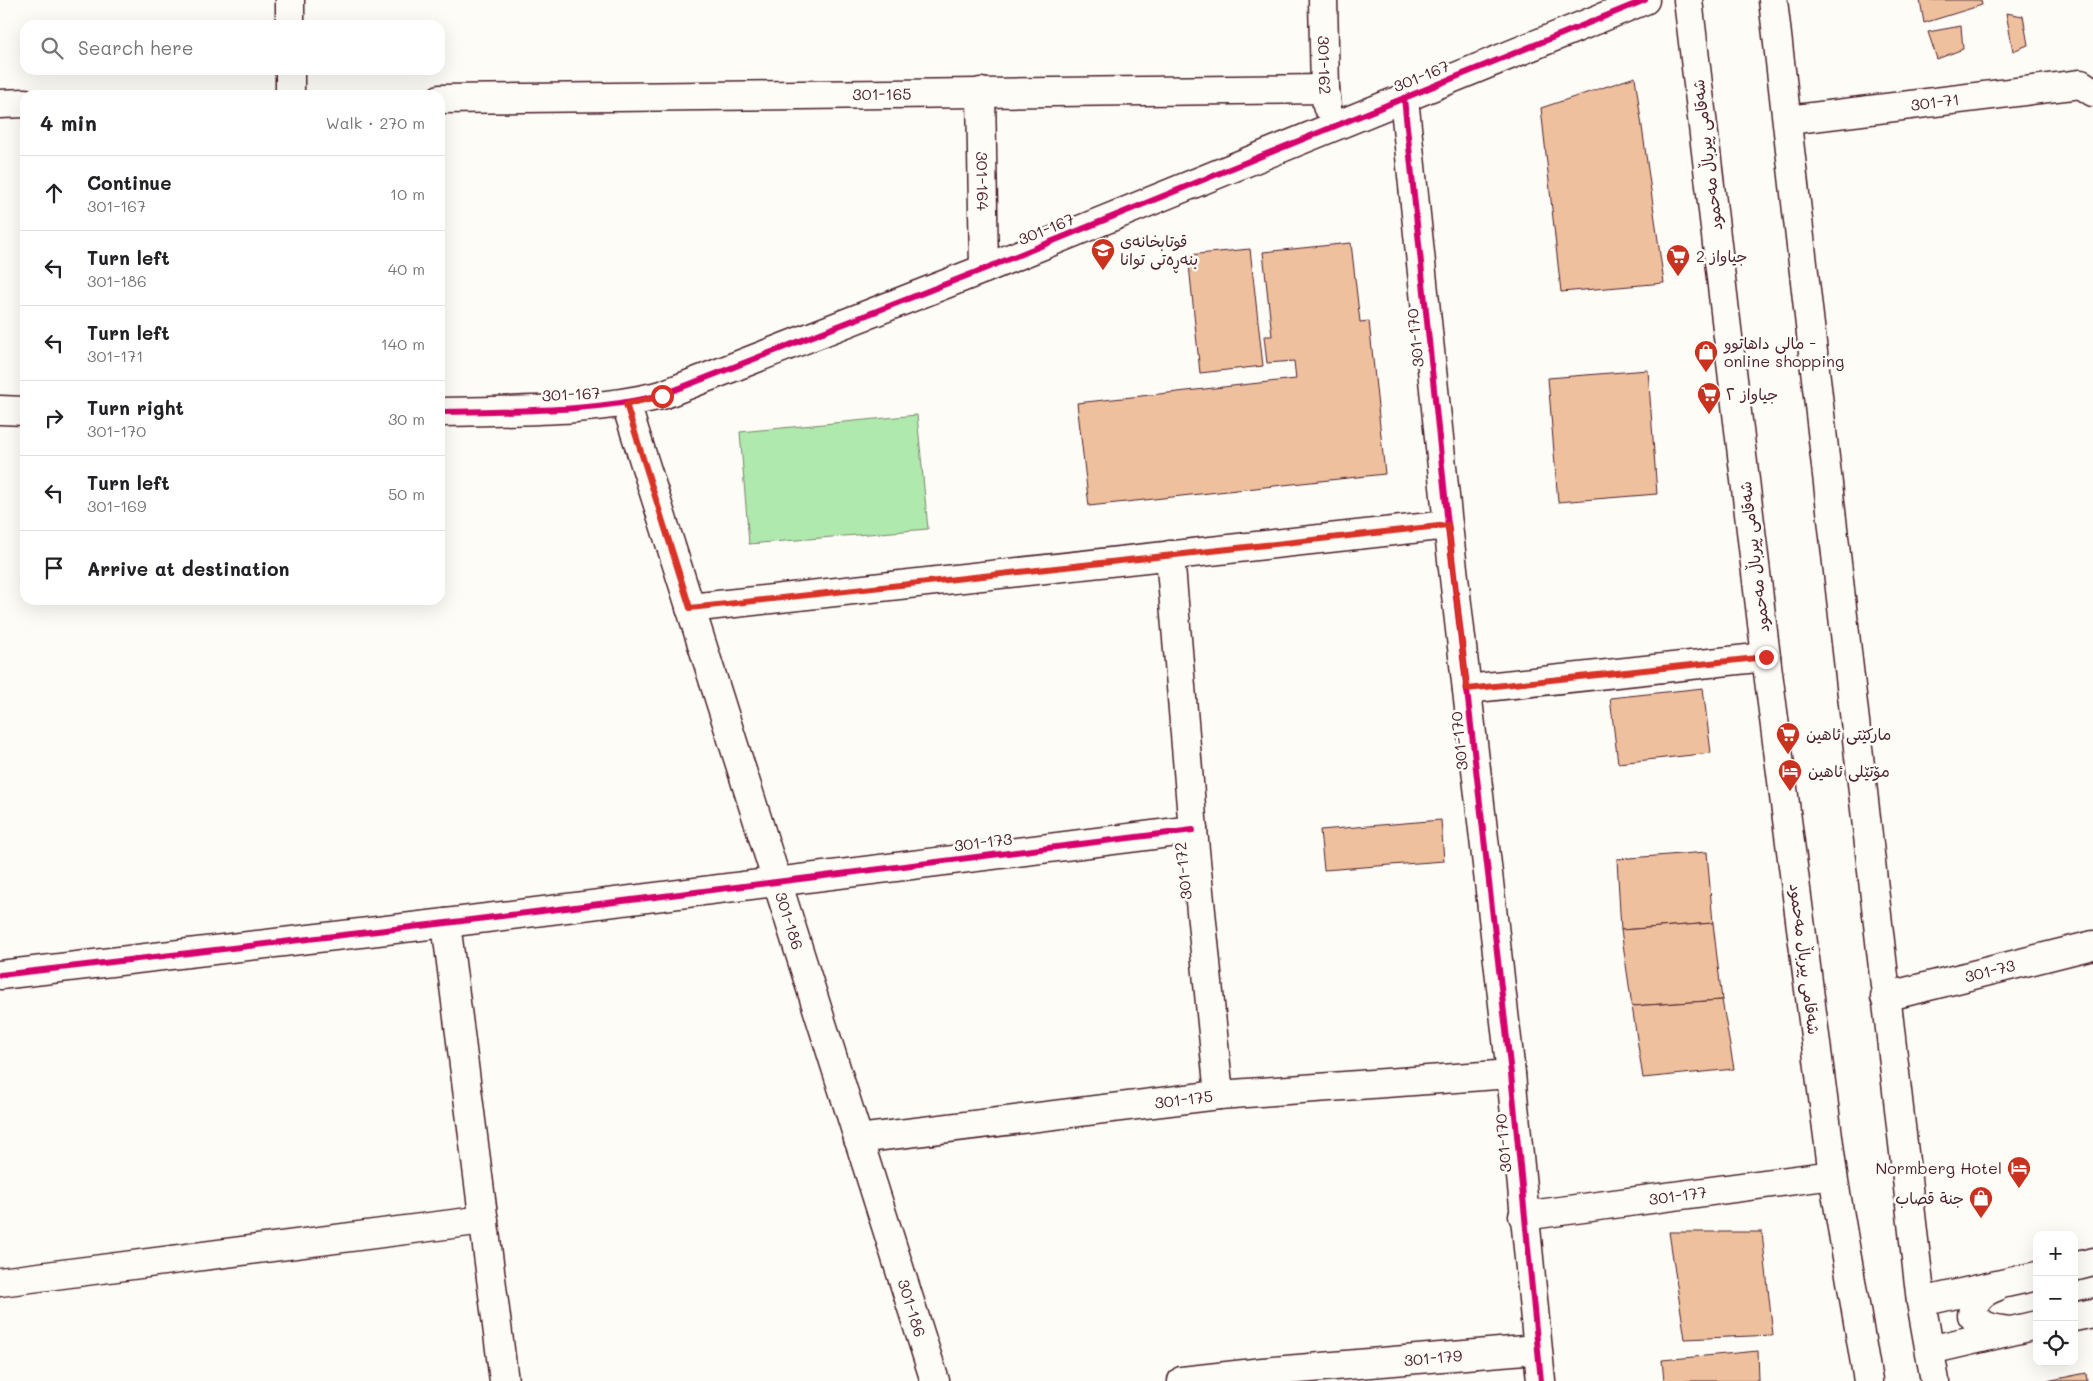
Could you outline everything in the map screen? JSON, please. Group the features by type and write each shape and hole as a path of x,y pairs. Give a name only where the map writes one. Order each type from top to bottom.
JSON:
{"street":[{"path":"290,0 290,20"},
{"name":"301-162","path":"1323,0 1325,89 1330,128"},
{"name":"301-167","path":"445,412 586,408 626,404 662,396 984,269 1645,0"},
{"name":"شەقامی پیرباڵ مەحمود","path":"1688,0 1766,657 1832,1175 1868,1381"},
{"path":"1773,0 1788,120 1885,997 1911,1204 1921,1302 1935,1381"},
{"path":"290,75 290,90"},
{"name":"301-71","path":"1788,120 2087,88"},
{"name":"301-165","path":"445,99 1325,89"},
{"name":"301-164","path":"981,92 984,269"},
{"name":"301-170","path":"1404,98 1448,525 1510,1074 1541,1381"},
{"path":"0,104 20,103"},
{"name":"301-186","path":"626,404 935,1381"},
{"path":"0,410 20,411"},
{"path":"690,608 1448,525"},
{"name":"301-172","path":"1170,555 1193,830 1219,1095"},
{"path":"1467,689 1766,657"},
{"name":"301-173","path":"0,974 446,923 1193,830"},
{"path":"446,923 504,1381"},
{"name":"301-73","path":"1885,997 2093,946"},
{"name":"301-175","path":"858,1139 1219,1095 1510,1074"},
{"name":"301-177","path":"1523,1216 1832,1175"},
{"path":"0,1282 484,1220"},
{"path":"2078,1266 2093,1262"},
{"path":"1921,1302 2033,1277"},
{"path":"1998,1286 1977,1298 1972,1315 1978,1322 1987,1327 2010,1331"},
{"path":"2078,1316 2093,1312"},
{"path":"1930,1350 2033,1326"},
{"name":"301-179","path":"1182,1381 1263,1377 1537,1349"}],"green space":[{"path":"917,415 928,529 749,544 740,432"}],"building":[{"path":"1920,0 1981,0 1982,5 1924,23"},
{"path":"2006,13 2023,16 2028,45 2013,51"},
{"path":"1961,26 1963,49 1937,59 1928,32"},
{"path":"1635,77 1664,283 1561,292 1541,108"},
{"path":"1351,243 1360,322 1369,321 1385,474 1089,506 1077,403 1296,379 1294,361 1267,363 1264,336 1272,336 1263,252"},
{"path":"1250,249 1263,366 1200,373 1188,255"},
{"path":"1648,370 1657,494 1558,502 1548,378"},
{"path":"1703,688 1711,753 1618,763 1610,698"},
{"path":"1441,820 1444,861 1324,870 1320,830"},
{"path":"1707,852 1713,923 1621,930 1617,859"},
{"path":"1713,923 1722,1000 1632,1006 1621,930"},
{"path":"1722,1000 1734,1069 1643,1078 1632,1006"},
{"path":"1669,1232 1762,1232 1773,1335 1685,1339"},
{"path":"1758,1351 1759,1381 1664,1381 1662,1360"},
{"path":"2086,1373 2087,1381 2047,1381"}],"cycle path":[{"path":"445,412 579,408 635,401 662,395 984,269 1645,0"},
{"path":"1404,98 1448,525 1511,1074 1541,1381"},
{"path":"0,975 446,923 1193,830"}],"place":[{"name":"قوتابخانەی بنەڕەتی توانا","path":"1103,271"},
{"name":"جیاواز 2","path":"1678,277"},
{"name":"مالی داهاتوو - online shopping","path":"1706,373"},
{"name":"جیاواز ٢","path":"1709,415"},
{"name":"مارکێتی ئاهین","path":"1788,755"},
{"name":"مۆتێلی ئاهین","path":"1790,792"},
{"name":"Normberg Hotel","path":"2019,1189"},
{"name":"جنة قصاب","path":"1981,1219"}],"route":[{"path":"662,396 626,404 690,608 1448,525 1467,689 1766,657"}]}
